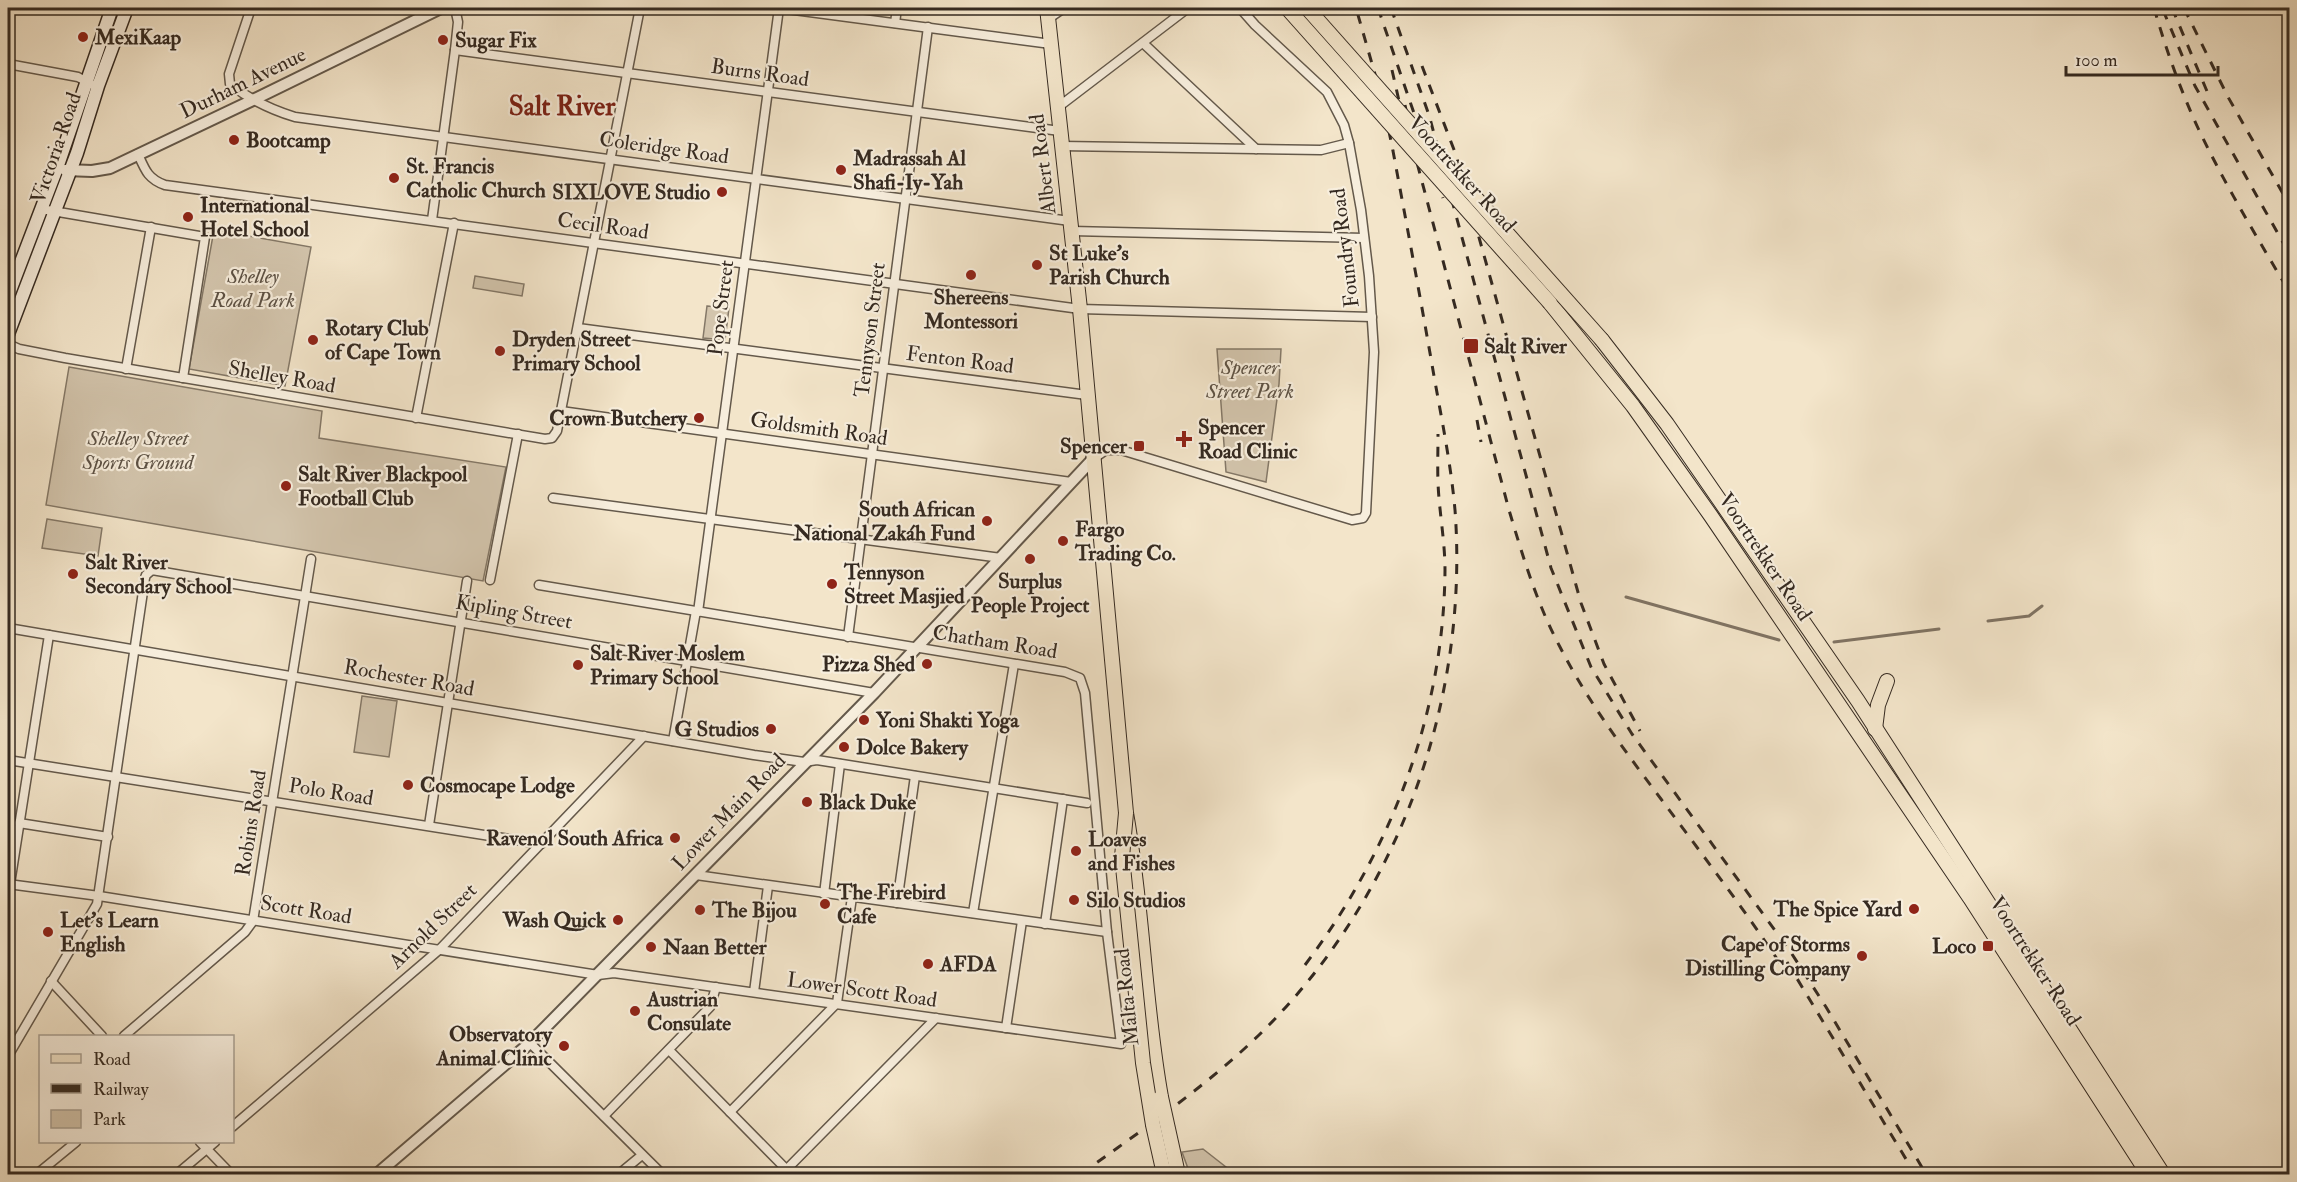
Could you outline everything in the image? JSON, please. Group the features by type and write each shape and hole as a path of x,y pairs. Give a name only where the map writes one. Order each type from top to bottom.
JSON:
{"main road":[{"name":"Victoria Road","path":"8,334 70,171 112,8"},
{"name":"Victoria Road","path":"8,296 57,168 127,8"},
{"name":"Voortrekker Road","path":"1287,8 1583,343 1662,444 1919,810 2154,1171"},
{"name":"Voortrekker Road","path":"1307,8 1602,340 1667,424 1875,729 1919,810"},
{"name":"Albert Road","path":"1048,13 1080,309 1093,459"},
{"name":"Malta Road","path":"1093,459 1126,813 1134,855 1154,1056 1164,1116 1178,1174"},
{"path":"1875,729 1878,705 1887,681"},
{"name":"Malta Road","path":"1126,813 1122,857 1143,1063 1164,1174"}],"street":[{"name":"Coleridge Road","path":"251,8 229,74 230,84 277,112 294,117 905,198 1071,226 1365,238"},
{"name":"Durham Avenue","path":"57,168 70,171 100,171 255,99 441,8"},
{"path":"432,220 455,50 458,22 455,8"},
{"path":"561,411 640,8"},
{"path":"779,8 1051,44"},
{"name":"Pope Street","path":"673,741 697,612 711,519 779,8"},
{"path":"895,23 897,8"},
{"path":"1048,13 1064,8"},
{"path":"1057,108 1188,8"},
{"name":"Foundry Road","path":"1093,459 1106,450 1122,450 1356,520 1363,518 1365,513 1374,352 1365,238 1349,143 1344,125 1328,92 1255,25 1240,8"},
{"name":"Tennyson Street","path":"848,637 928,27"},
{"path":"1143,43 1256,149"},
{"name":"Burns Road","path":"455,50 1060,131"},
{"path":"8,64 78,77 93,84"},
{"path":"1061,146 1321,150 1349,143"},
{"name":"Cecil Road","path":"138,154 148,176 153,181 165,184 1080,309 1372,317"},
{"path":"41,209 205,237 183,378"},
{"path":"416,418 454,223"},
{"path":"126,369 151,227"},
{"name":"Fenton Road","path":"578,328 1087,395"},
{"name":"Shelley Road","path":"8,344 19,349 126,369 544,439 552,438 557,431 561,411"},
{"name":"Goldsmith Road","path":"561,411 1071,482"},
{"path":"490,580 518,434"},
{"name":"Lower Main Road","path":"377,1174 530,1043 874,693 1093,459"},
{"path":"553,498 1001,558"},
{"name":"Robins Road","path":"253,921 311,559"},
{"name":"Kipling Street","path":"136,649 145,578 148,572 156,570 874,693"},
{"path":"429,825 467,581"},
{"name":"Chatham Road","path":"539,585 1014,664 1072,674 1080,678 1083,684 1107,932 1121,1044"},
{"name":"Rochester Road","path":"8,628 673,741 804,762 817,760 1087,803"},
{"path":"9,884 50,635"},
{"path":"8,1056 97,904 136,649"},
{"path":"974,914 1014,664"},
{"name":"Arnold Street","path":"234,1125 440,949 644,736"},
{"name":"Polo Road","path":"8,760 541,844"},
{"path":"824,894 840,764"},
{"path":"897,903 915,776"},
{"path":"1045,924 1064,800"},
{"path":"19,823 108,837"},
{"path":"696,875 1107,932"},
{"name":"Scott Road","path":"9,884 99,896 598,975"},
{"path":"754,992 768,886"},
{"path":"730,1112 837,1003 852,897"},
{"path":"125,1035 245,932 253,921"},
{"path":"1006,1028 1022,921"},
{"name":"Lower Scott Road","path":"598,975 614,973 1121,1044"},
{"path":"51,981 101,1035"},
{"path":"604,1116 710,1007 716,987"},
{"path":"669,1050 785,1172 936,1018"},
{"path":"530,1043 662,1174"},
{"path":"37,1174 75,1143"},
{"path":"201,1143 231,1174"},
{"path":"177,1174 214,1143"},
{"path":"619,1174 642,1155"}],"green space":[{"name":"Shelley Road Park","path":"214,230 311,247 285,386 189,369"},
{"path":"475,276 524,284 522,296 473,288"},
{"path":"707,306 729,308 725,340 703,338"},
{"name":"Spencer Street Park","path":"1217,349 1281,349 1279,384 1266,482 1226,472"},
{"name":"Shelley Street Sports Ground","path":"69,367 322,411 319,438 506,467 483,581 46,505"},
{"path":"47,519 102,528 98,556 42,548"},
{"path":"362,696 397,701 389,757 354,752"},
{"path":"1203,1149 1235,1174 1190,1174 1182,1152"}],"waterway":[{"path":"1626,597 1779,640"},
{"path":"1988,621 2029,616 2042,606"},
{"path":"1834,642 1939,629"}],"railway":[{"path":"1081,1174 1225,1066 1269,1025 1315,972 1356,914 1390,852 1417,787 1437,720 1450,650 1456,580 1455,510 1449,460 1393,151 1383,102 1356,8"},
{"path":"1378,8 1443,198"},
{"path":"1391,8 1429,115 1551,568 1591,667 1632,734 1790,951 1926,1174"},
{"path":"2154,8 2185,99 2208,149 2290,293"},
{"path":"2172,8 2209,96"},
{"path":"2184,8 2228,97 2290,206"},
{"path":"2163,10 2195,86 2290,255"},
{"path":"1422,66 1456,155 1581,603 1604,664 1640,731"},
{"path":"1392,70 1402,114"},
{"path":"1405,105 1416,159 1509,510 1544,614 1571,667 1608,726 1787,974"},
{"path":"1477,420 1481,442"},
{"path":"1305,965 1336,921 1387,828 1407,779 1423,728 1435,676 1442,624 1445,570 1438,490 1438,434"},
{"path":"1787,962 1915,1174"}],"place":[{"name":"MexiKaap","path":"83,37"},
{"name":"Sugar Fix","path":"443,40"},
{"name":"Bootcamp","path":"234,140"},
{"name":"Madrassah Al Shafi-Iy-Yah","path":"841,170"},
{"name":"St. Francis Catholic Church","path":"394,178"},
{"name":"SIXLOVE Studio","path":"722,192"},
{"name":"International Hotel School","path":"188,217"},
{"name":"St Luke's Parish Church","path":"1037,265"},
{"name":"Shereens Montessori","path":"971,275"},
{"name":"Rotary Club of Cape Town","path":"313,340"},
{"name":"Salt River","path":"1471,346"},
{"name":"Dryden Street Primary School","path":"500,351"},
{"name":"Crown Butchery","path":"699,418"},
{"name":"Spencer Road Clinic","path":"1184,439"},
{"name":"Spencer","path":"1139,446"},
{"name":"Salt River Blackpool Football Club","path":"286,486"},
{"name":"South African National Zakáh Fund","path":"987,521"},
{"name":"Fargo Trading Co.","path":"1063,541"},
{"name":"Surplus People Project","path":"1030,559"},
{"name":"Salt River Secondary School","path":"73,574"},
{"name":"Tennyson Street Masjied","path":"832,584"},
{"name":"Pizza Shed","path":"927,664"},
{"name":"Salt River Moslem Primary School","path":"578,665"},
{"name":"Yoni Shakti Yoga","path":"864,720"},
{"name":"G Studios","path":"771,729"},
{"name":"Dolce Bakery","path":"844,747"},
{"name":"Cosmocape Lodge","path":"408,785"},
{"name":"Black Duke","path":"807,802"},
{"name":"Ravenol South Africa","path":"675,838"},
{"name":"Loaves and Fishes","path":"1076,851"},
{"name":"Silo Studios","path":"1074,900"},
{"name":"The Firebird Cafe","path":"825,904"},
{"name":"The Spice Yard","path":"1914,909"},
{"name":"The Bijou","path":"700,910"},
{"name":"Wash Quick","path":"618,920"},
{"name":"Let's Learn English","path":"48,932"},
{"name":"Loco","path":"1988,946"},
{"name":"Naan Better","path":"651,947"},
{"name":"Cape of Storms Distilling Company","path":"1862,956"},
{"name":"AFDA","path":"928,964"},
{"name":"Austrian Consulate","path":"635,1011"},
{"name":"Observatory Animal Clinic","path":"564,1046"}],"district":[{"name":"Salt River","path":"562,106"}]}
